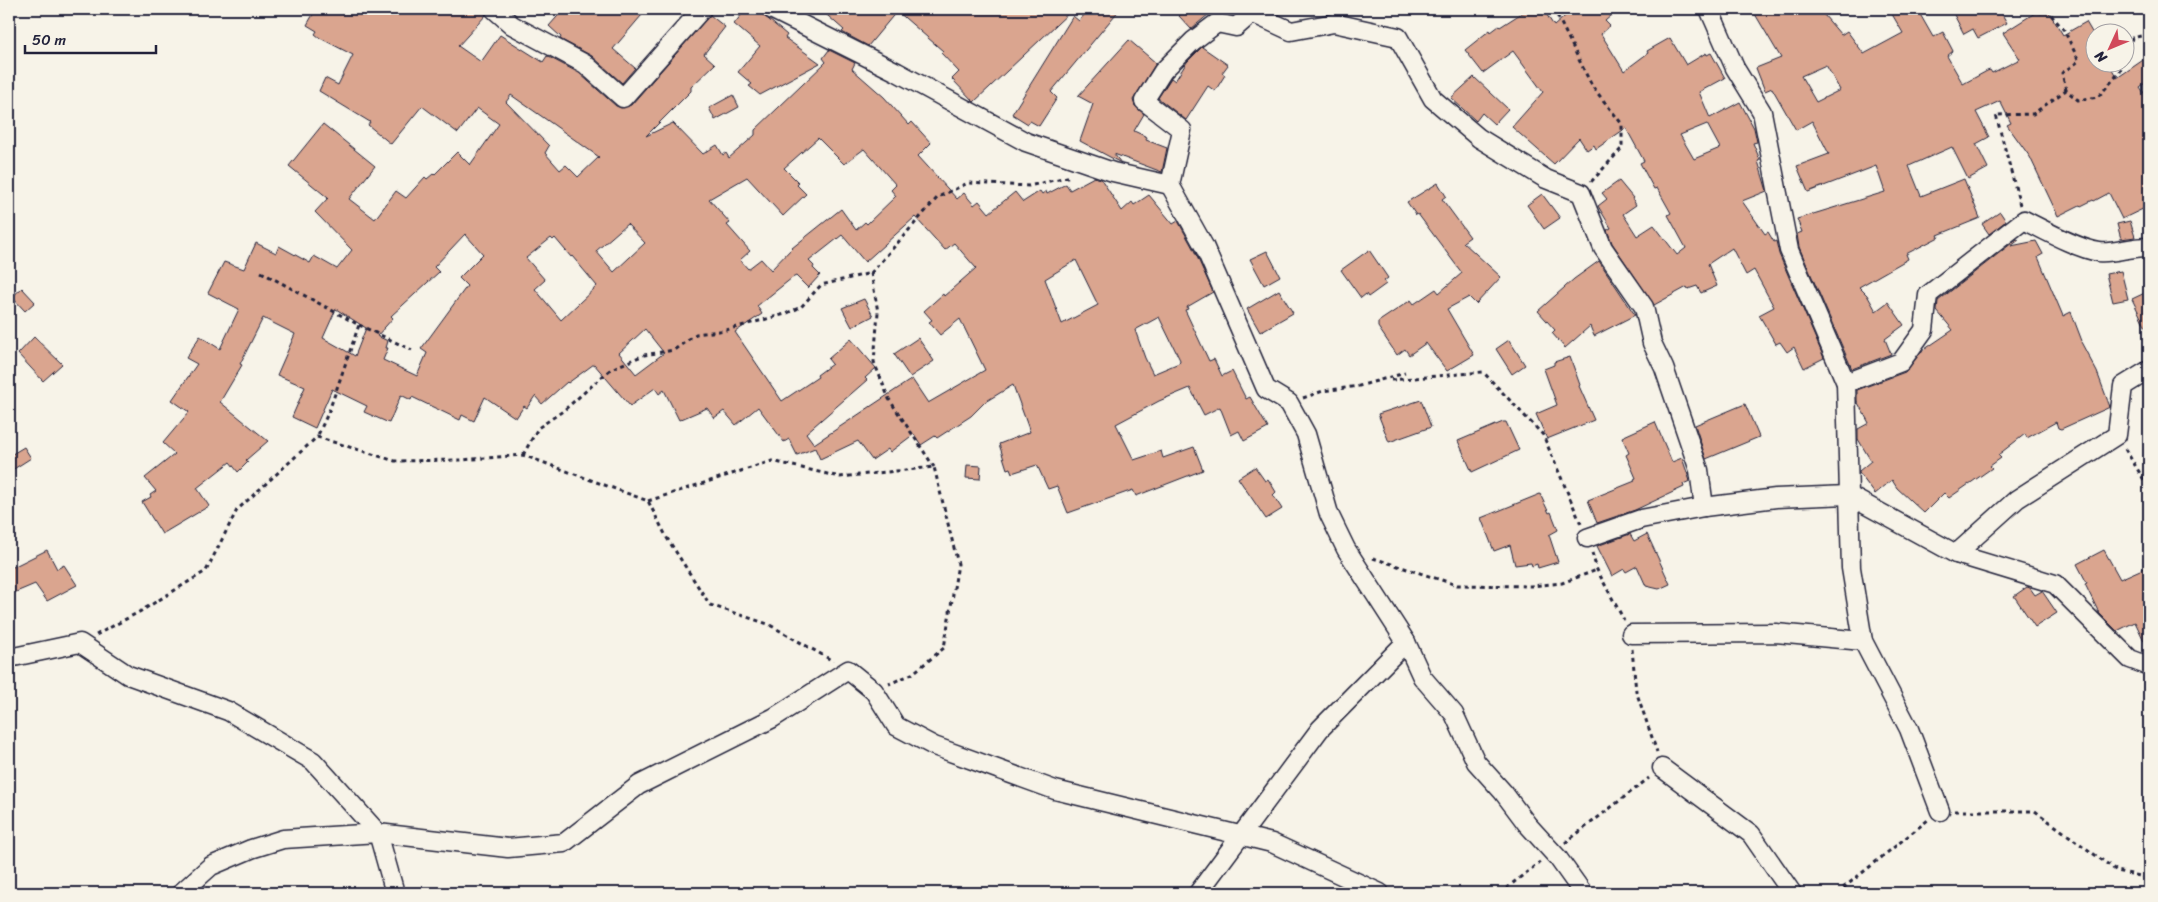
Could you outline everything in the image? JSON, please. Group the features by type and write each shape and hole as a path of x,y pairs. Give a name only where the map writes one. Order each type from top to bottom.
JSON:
{"street":[{"path":"494,9 512,25 585,64 623,98 702,9"},
{"path":"771,9 897,72 1026,142 1113,172 1170,185"},
{"path":"1709,9 1735,68 1762,112 1789,250 1846,383 1851,568 1863,641 1909,730 1940,811"},
{"path":"1583,893 1553,852 1526,824 1503,792 1476,762 1454,714 1422,677 1406,642 1346,549 1329,514 1306,434 1289,404 1266,389 1204,246 1170,185 1182,130 1144,101 1163,71 1193,41 1217,23 1236,27 1252,13 1291,31 1334,23 1398,37 1433,99 1479,138 1546,179 1581,193 1603,248 1644,307 1652,343 1664,368 1699,470 1704,507"},
{"path":"1846,383 1901,362 1924,330 1928,295 2024,220 2060,238 2100,252 2136,246 2149,247"},
{"path":"1956,554 2017,499 2117,435 2123,386 2149,370"},
{"path":"1587,538 1641,519 1704,507 1776,498 1848,495 1956,554 2056,584 2130,659 2149,666"},
{"path":"1631,634 1776,633 1863,641"},
{"path":"1198,893 1320,729 1406,642"},
{"path":"9,658 80,643 128,675 228,711 313,761 378,833 394,893"},
{"path":"181,893 211,866 251,849 283,839 378,833 508,848 564,843 639,785 773,718 848,670 874,691 896,726 934,746 1055,790 1272,843 1380,893"},
{"path":"1662,768 1751,834 1792,893"}],"path":[{"path":"1554,9 1592,86 1622,124 1622,148 1581,193"},
{"path":"2046,9 2064,30 2079,62 2062,73 2066,90 2078,100 2098,97 2120,72"},
{"path":"2136,37 2149,34"},
{"path":"2024,220 1996,115 2033,114 2066,90"},
{"path":"523,455 538,428 563,411 611,369 644,355 674,350 696,334 726,330 785,314 801,307 821,285 871,273 938,197 968,183 1029,186 1077,175"},
{"path":"261,272 360,326 412,350"},
{"path":"871,273 878,312 874,362 889,399 934,467 958,564 944,648 912,674 874,691"},
{"path":"80,643 141,611 206,571 238,510 317,437 329,411 360,326"},
{"path":"1391,380 1483,372 1543,435 1587,538 1597,570 1631,634 1636,691 1662,768 1500,893"},
{"path":"1289,404 1323,391 1359,386 1405,373"},
{"path":"2117,435 2149,488"},
{"path":"317,437 395,461 461,460 523,455 648,500 772,460 840,477 934,467"},
{"path":"648,500 667,538 710,606 768,624 848,670"},
{"path":"1346,549 1457,585 1531,586 1562,583 1597,570"},
{"path":"1837,893 1940,811 2035,811 2118,871 2149,878"}],"building":[{"path":"316,9 484,9 486,15 458,46 481,62 500,35 543,62 547,56 579,73 616,106 621,108 631,105 710,15 725,27 704,54 715,64 646,136 673,123 703,154 717,145 723,155 726,153 729,158 755,135 755,130 826,62 823,58 829,50 855,63 852,69 884,97 909,125 912,122 931,143 918,156 957,199 964,193 974,205 979,201 989,213 1015,192 1023,202 1040,191 1042,194 1046,191 1047,194 1066,184 1070,190 1094,177 1101,179 1122,211 1132,202 1134,205 1149,195 1173,224 1178,221 1194,250 1213,292 1185,310 1209,361 1214,359 1222,376 1232,371 1246,399 1250,397 1268,428 1244,441 1239,431 1231,435 1220,407 1204,415 1190,388 1159,401 1116,424 1134,460 1161,451 1163,458 1194,447 1203,470 1136,496 1133,490 1068,513 1057,486 1048,489 1037,465 1012,473 1010,468 1007,469 999,444 1030,432 1013,385 985,402 971,416 937,438 935,436 921,445 914,434 890,452 888,449 872,460 858,441 820,459 815,448 797,455 789,439 784,442 758,407 736,425 724,411 714,418 707,408 679,420 664,390 659,394 655,388 630,406 594,364 567,382 542,404 535,396 527,408 524,406 516,418 485,397 474,421 462,415 460,420 412,397 411,400 401,395 389,423 364,412 367,406 332,389 315,428 292,417 305,387 277,375 295,334 263,318 240,364 242,365 220,402 268,441 246,460 248,462 238,472 230,462 197,488 209,506 162,534 142,502 151,497 150,495 156,491 145,478 175,454 163,443 189,412 172,400 197,364 186,358 200,336 220,349 239,309 208,293 224,262 244,269 256,243 276,253 279,246 310,263 314,256 337,269 352,250 315,212 328,198 289,166 323,124 375,166 349,199 375,219 396,191 406,198 425,177 427,179 434,175 457,152 470,165 499,124 477,108 458,133 422,106 391,144 368,125 370,122 319,91 325,78 338,85 353,55 320,38 315,34 317,31 307,25","holes":["511,95 599,157 578,177 566,165 560,170 545,153 549,146 506,102","818,138 844,164 864,149 896,185 891,190 896,196 867,224 865,222 856,230 841,209 792,248 771,270 761,259 748,269 740,260 750,251 727,225 730,223 709,199 747,177 783,216 806,194 797,185 799,183 784,168","915,217 945,250 954,243 976,268 924,311 932,320 929,322 940,335 960,319 985,370 928,403 912,379 814,444 806,433 867,380 865,378 876,368 851,339 828,359 832,364 817,375 818,377 782,401 735,332 762,314 757,306 792,278 796,276 808,288 820,275 809,261 842,235 865,262","627,224 645,243 614,272 596,251","465,234 483,254 459,278 467,286 421,349 427,353 417,376 383,360 388,348 386,348 388,341 377,336 393,318 391,316 439,272 434,267","551,238 553,240 555,238 597,286 561,320 535,289 545,280 526,258","1076,260 1098,305 1062,324 1045,279","336,309 366,328 355,356 323,338","1159,317 1180,360 1179,363 1153,374 1135,330","645,329 664,353 636,374 619,353"]},
{"path":"564,9 647,9 613,49 635,68 622,83 592,56 560,39 561,37 549,26"},
{"path":"746,9 756,9 787,35 785,38 820,63 760,95 749,86 752,84 738,72 760,46 734,24"},
{"path":"820,9 1073,9 974,102 952,79 959,72 941,53 943,51 897,11 868,46 842,32 844,30"},
{"path":"1089,9 1120,9 1051,92 1057,98 1039,126 1030,121 1028,124 1012,114 1073,16 1079,21"},
{"path":"1186,9 1215,9 1191,29 1179,16"},
{"path":"1528,9 1543,9 1554,26 1573,9 1619,9 1605,21 1610,26 1601,34 1624,71 1648,53 1647,51 1670,38 1686,65 1706,53 1707,55 1711,53 1725,78 1699,92 1710,118 1740,102 1754,128 1757,142 1753,143 1760,160 1758,161 1767,191 1742,201 1765,234 1768,232 1774,242 1776,241 1779,254 1824,358 1804,368 1794,347 1787,352 1780,342 1776,344 1759,315 1774,307 1754,270 1746,275 1732,248 1708,264 1717,286 1701,293 1697,286 1688,289 1687,287 1654,305 1612,243 1607,230 1611,228 1598,206 1607,199 1602,193 1619,181 1633,198 1636,205 1623,214 1637,236 1654,225 1677,255 1686,248 1668,215 1671,213 1657,188 1654,189 1640,163 1644,161 1626,128 1596,149 1594,145 1587,150 1579,138 1554,164 1512,127 1543,92 1513,51 1483,73 1465,50 1490,30 1491,32","holes":["1707,124 1720,148 1694,159 1680,135"]},
{"path":"1752,9 1819,9 1841,35 1847,31 1864,54 1903,33 1889,9 1917,9 1933,37 1943,32 1953,51 1947,56 1963,84 1987,71 1990,70 1992,73 2020,59 2003,33 2038,11 2040,14 2047,9 2063,35 2086,22 2086,72 2114,72 2117,78 2126,72 2136,72 2136,65 2149,56 2149,80 2140,87 2149,100 2149,206 2122,219 2109,193 2058,216 2030,157 2007,125 2011,123 2000,101 1976,112 1989,137 1976,144 1988,168 1968,179 1952,147 1909,166 1921,196 1964,179 1980,218 1938,235 1939,237 1906,254 1908,259 1859,287 1867,295 1876,311 1888,302 1904,325 1885,339 1891,354 1852,369 1799,247 1797,234 1802,232 1797,219 1885,192 1876,166 1808,192 1797,166 1829,154 1812,121 1796,130 1772,88 1765,91 1756,68 1781,58","holes":["1826,65 1840,90 1816,102 1801,76"]},
{"path":"1951,9 1999,9 2007,23 1978,38 1973,29 1964,34"},
{"path":"1129,40 1156,63 1133,100 1135,106 1144,114 1134,131 1147,137 1146,140 1167,148 1162,172 1114,154 1121,163 1080,141 1093,104 1078,96"},
{"path":"1202,47 1228,65 1222,73 1225,75 1215,91 1208,86 1186,120 1158,98 1171,78 1175,81 1187,62"},
{"path":"1474,77 1508,109 1494,124 1482,113 1476,121 1451,98"},
{"path":"733,95 739,107 715,120 709,108"},
{"path":"1438,183 1446,196 1442,199 1470,237 1463,242 1501,277 1476,304 1469,297 1447,309 1474,355 1447,371 1426,343 1409,355 1405,349 1397,355 1378,327 1378,322 1411,300 1414,304 1436,289 1439,293 1462,273 1407,202"},
{"path":"1542,194 1560,218 1544,229 1527,205"},
{"path":"2000,212 2006,221 1989,234 1982,224"},
{"path":"2130,221 2135,237 2121,239 2117,224"},
{"path":"2017,239 2019,240 2011,246 2036,241 2043,254 2038,257 2063,316 2071,312 2081,342 2097,372 2110,407 2061,429 2058,428 2056,422 2027,438 2025,434 1998,455 2001,458 1990,466 1992,468 1949,498 1944,493 1924,513 1897,488 1892,480 1875,494 1859,473 1871,461 1858,439 1858,429 1869,423 1857,401 1857,390 1905,372 1922,351 1953,330 1937,311 1938,301"},
{"path":"1369,250 1388,278 1384,281 1386,284 1368,297 1366,294 1361,298 1341,270"},
{"path":"1267,251 1280,276 1264,285 1250,259"},
{"path":"1599,261 1635,315 1594,336 1590,326 1565,348 1552,333 1555,330 1538,311 1574,279"},
{"path":"2121,271 2128,299 2113,302 2106,274"},
{"path":"22,288 35,302 25,311 12,297"},
{"path":"1279,290 1293,313 1260,332 1247,309"},
{"path":"2149,291 2149,334 2132,299"},
{"path":"864,299 873,316 852,327 842,308"},
{"path":"34,337 62,364 43,381 18,354"},
{"path":"918,338 934,361 910,377 894,354"},
{"path":"1509,340 1525,365 1512,374 1496,349"},
{"path":"1570,357 1579,386 1594,420 1547,439 1536,414 1557,405 1544,369 1554,365 1554,362"},
{"path":"1421,400 1431,427 1389,442 1378,414"},
{"path":"1745,404 1759,437 1706,459 1695,425"},
{"path":"1506,422 1519,450 1472,472 1458,441"},
{"path":"1655,422 1672,462 1682,458 1690,481 1683,484 1684,487 1635,510 1597,523 1588,500 1635,481 1634,479 1636,478 1626,455 1629,453 1622,437"},
{"path":"24,447 31,458 9,472 9,456"},
{"path":"967,465 981,466 980,479 966,478"},
{"path":"1255,467 1265,481 1268,479 1276,492 1273,495 1282,509 1266,519 1238,478"},
{"path":"1540,494 1549,513 1551,512 1558,530 1549,535 1558,562 1538,568 1537,564 1532,566 1531,563 1515,565 1510,545 1494,551 1481,518"},
{"path":"1630,534 1634,541 1647,534 1670,584 1659,589 1646,586 1637,566 1626,572 1624,569 1612,576 1597,546"},
{"path":"47,550 57,569 64,565 77,585 47,601 35,584 9,595 9,569"},
{"path":"2104,550 2120,579 2149,566 2149,651 2135,622 2117,631 2099,613 2085,584 2087,583 2077,564"},
{"path":"2027,587 2035,595 2042,591 2057,613 2035,627 2014,596"}]}
